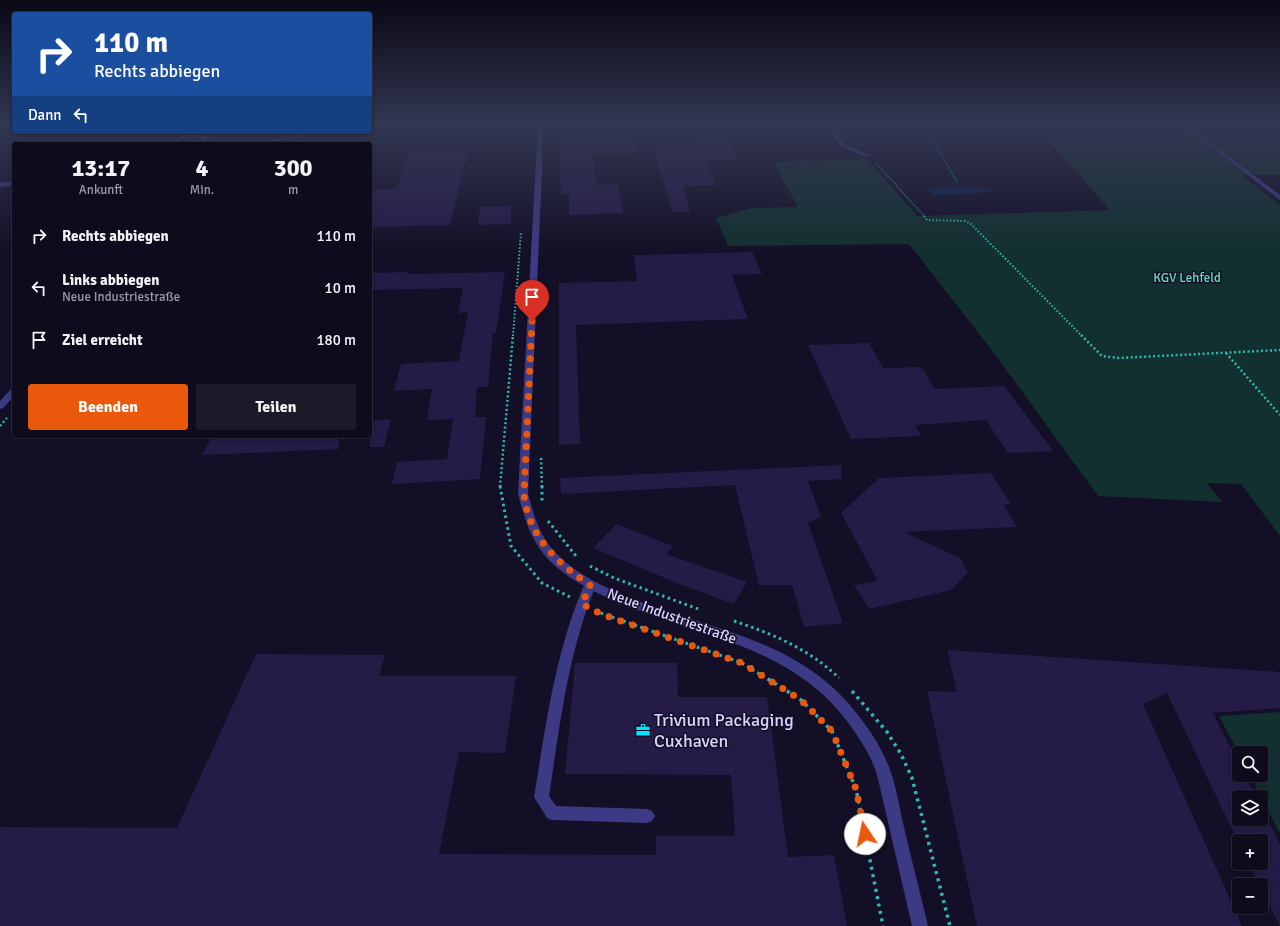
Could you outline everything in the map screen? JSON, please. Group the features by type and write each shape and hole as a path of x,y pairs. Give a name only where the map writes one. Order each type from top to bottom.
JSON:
{"street":[{"name":"Neue Industriestraße","path":"540,167 524,494 525,506 537,536 549,552 571,573 590,585 614,597 739,639 804,671 835,698 865,737 882,768 920,926"},
{"path":"1240,167 1280,198"},
{"path":"0,185 12,183"},
{"path":"0,406 12,393"},
{"path":"590,585 582,604 565,661 541,797 552,813 647,816"}],"path":[{"path":"879,167 924,217 930,221 966,221 971,224 1102,356 1119,358 1280,350"},
{"path":"949,167 957,182"},
{"path":"521,226 500,490 511,546 542,583 601,614 742,663 801,700 832,731 856,789 883,926"},
{"path":"1225,353 1280,415"},
{"path":"541,455 542,504"},
{"path":"546,518 564,543 581,560"},
{"path":"587,564 614,578 703,611"},
{"path":"733,621 785,640 817,658 843,682"},
{"path":"848,687 885,727 904,756 912,778 950,926"}],"green space":[{"name":"KGV Lehfeld","path":"776,167 874,167 917,216 1110,210 1073,167 1280,167 1280,175 1241,175 1280,205 1280,536 1241,484 1207,483 1222,502 1098,496 991,349 909,244 728,246 716,218 751,208 798,207"},
{"path":"1280,712 1280,834 1268,810 1268,790 1258,790 1254,782 1268,782 1268,746 1235,746 1219,716"}],"water":[{"path":"942,187 990,189 991,192 934,195 928,190"}],"building":[{"path":"404,167 464,167 450,225 372,227 372,189 396,189"},
{"path":"560,167 594,167 596,185 618,184 623,213 569,215 569,194 561,194"},
{"path":"659,167 709,167 716,185 683,186 690,212 673,212"},
{"path":"511,206 511,224 478,225 480,207"},
{"path":"752,252 762,274 732,275 748,319 576,325 580,444 559,445 559,283 637,281 634,255"},
{"path":"409,272 408,274 505,272 496,333 493,333 488,387 477,387 475,417 486,417 480,479 392,484 397,462 447,459 453,419 427,420 432,389 394,391 401,364 459,361 468,312 458,313 463,288 372,290 372,273"},
{"path":"869,343 883,368 922,367 935,389 1004,386 1053,451 1008,453 986,420 915,425 921,436 851,439 808,345"},
{"path":"391,419 384,447 370,447 370,438 372,438 372,420"},
{"path":"211,438 339,438 339,449 202,455"},
{"path":"841,465 842,479 808,481 821,517 808,523 843,623 804,627 792,585 759,585 735,485 561,494 560,478"},
{"path":"991,473 1011,504 1004,505 1017,527 904,532 960,558 968,572 951,590 869,609 854,585 878,581 841,513 879,478"},
{"path":"617,524 673,546 666,554 747,582 734,604 679,584 593,548"},
{"path":"947,650 1280,672 1280,708 1213,713 1232,750 1232,782 1248,782 1252,790 1232,790 1232,826 1268,826 1268,821 1280,844 1280,926 1268,903 1268,878 1256,878 1252,870 1268,870 1268,834 1234,834 1167,693 1143,704 1232,904 1232,914 1237,914 1242,926 977,926 927,691 957,692"},
{"path":"256,654 385,655 379,676 516,676 505,753 459,752 439,854 656,855 656,836 735,836 731,775 565,774 575,663 677,663 678,697 767,697 788,857 834,855 847,926 0,926 0,827 177,828"}],"place":[{"name":"Trivium Packaging Cuxhaven","path":"643,730"}],"route":[{"path":"532,321 524,494 528,518 537,536 549,552 571,573 590,585 582,604 601,614 742,663 801,700 832,731 856,789 865,834"}]}
